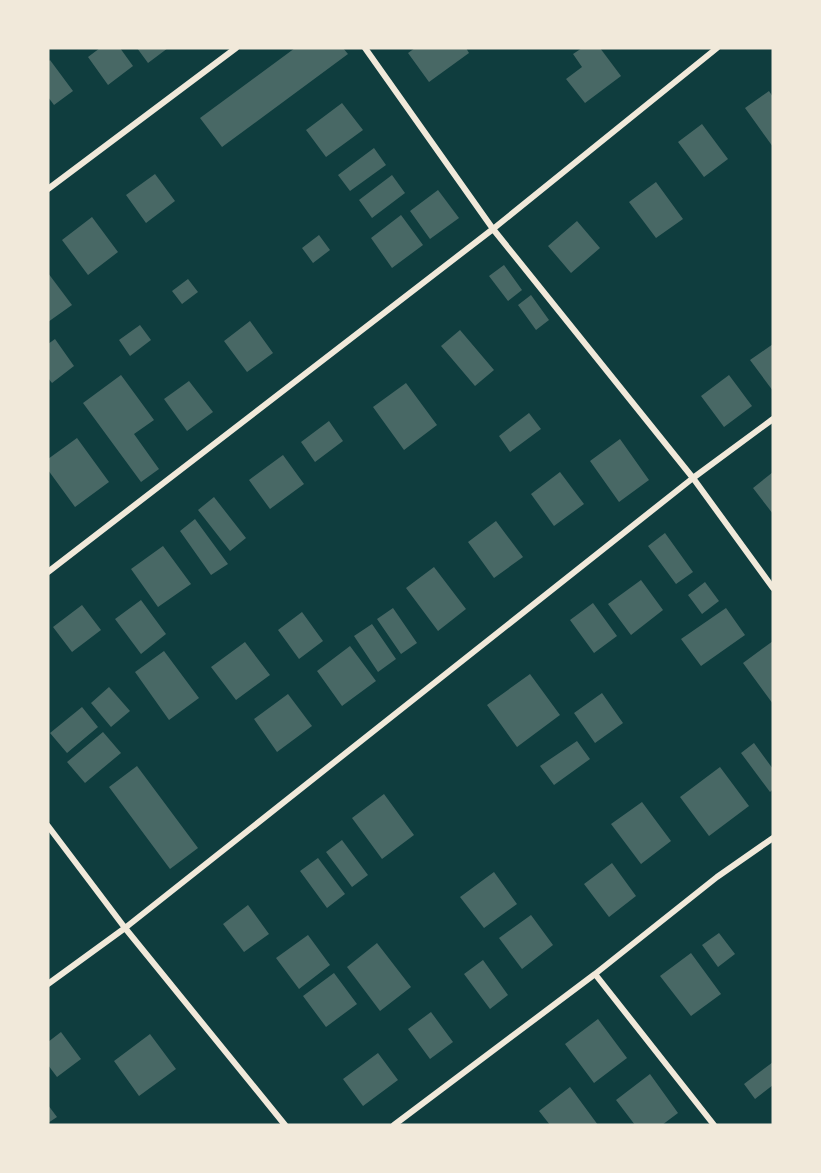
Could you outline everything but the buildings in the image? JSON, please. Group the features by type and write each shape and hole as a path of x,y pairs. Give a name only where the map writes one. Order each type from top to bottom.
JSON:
{"street":[{"path":"48,189 236,48"},
{"path":"365,48 493,230 693,478 773,588"},
{"path":"48,572 493,230 717,48"},
{"path":"48,984 125,928 693,478 773,419"},
{"path":"48,826 125,928 285,1125"},
{"path":"394,1125 595,975 717,877 773,838"},
{"path":"595,975 714,1125"}]}
